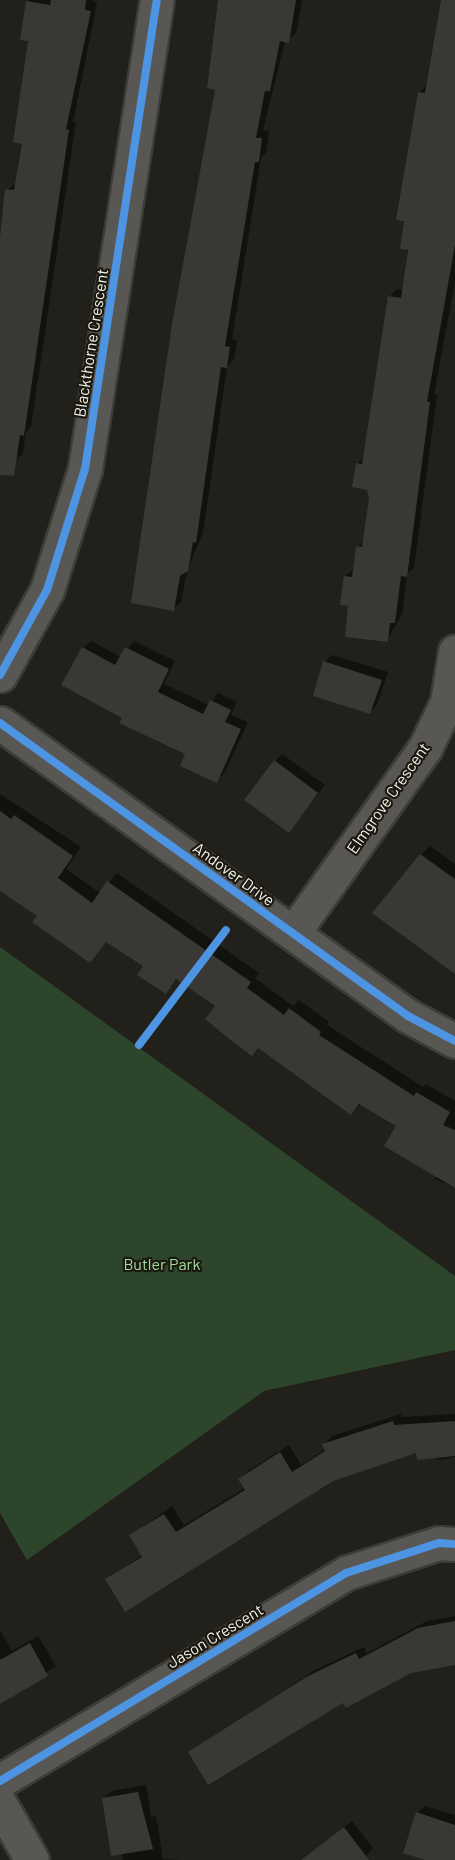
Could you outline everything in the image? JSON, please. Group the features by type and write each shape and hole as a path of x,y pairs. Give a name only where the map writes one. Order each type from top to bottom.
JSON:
{"street":[{"name":"Blackthorne Crescent","path":"0,675 47,590 85,469 157,0"},
{"name":"Elmgrove Crescent","path":"293,933 424,748 451,703 455,652"},
{"name":"Andover Drive","path":"0,723 408,1016 455,1041"},
{"name":"Jason Crescent","path":"0,1781 346,1573 439,1543 455,1544"},
{"path":"0,1804 32,1860"}],"green space":[{"name":"Butler Park","path":"0,947 455,1276 455,1350 264,1391 27,1560 0,1513"}],"building":[{"path":"51,0 86,0 85,10 91,11 66,129 69,130 24,436 20,435 14,476 0,475 0,237 5,189 14,190 22,144 13,142 28,41 20,40 26,1 50,5"},
{"path":"218,0 296,0 289,43 280,41 270,91 265,91 256,138 262,138 259,162 255,162 225,346 230,347 227,368 221,367 196,543 193,542 188,571 180,576 174,611 131,603 172,324 215,90 207,88"},
{"path":"441,0 455,0 455,245 427,402 430,402 407,577 401,576 395,623 390,623 388,642 345,637 348,606 340,605 344,576 352,577 356,546 362,547 369,498 367,490 352,487 356,463 362,464 388,296 401,298 408,250 400,249 404,221 396,220 418,92 425,93"},
{"path":"82,647 115,665 125,647 169,669 158,692 203,714 210,700 231,710 225,722 241,729 217,783 180,766 185,754 119,723 122,718 61,685"},
{"path":"323,661 382,680 370,714 313,696"},
{"path":"274,760 318,793 289,833 244,800"},
{"path":"0,811 11,819 14,815 73,856 58,878 92,903 107,881 251,982 247,988 284,1015 289,1008 321,1032 319,1035 414,1096 416,1092 450,1112 443,1125 455,1130 455,1188 384,1146 396,1126 359,1104 351,1115 258,1048 252,1056 233,1042 205,1019 215,1006 176,979 166,994 137,975 143,966 106,942 90,963 32,922 37,916 0,891"},
{"path":"420,854 455,879 455,974 372,913"},
{"path":"393,1421 394,1425 455,1421 455,1456 417,1460 416,1453 333,1481 125,1612 105,1579 142,1557 129,1535 164,1514 176,1532 245,1490 238,1479 280,1452 292,1472 325,1451 322,1444"},
{"path":"455,1621 455,1665 411,1673 346,1708 343,1703 208,1785 188,1752 306,1677 356,1653 359,1659 418,1628"},
{"path":"30,1643 48,1676 0,1704 0,1660"},
{"path":"138,1792 153,1849 111,1856 102,1798"},
{"path":"416,1812 455,1825 455,1860 425,1860 403,1853"},
{"path":"344,1827 369,1860 301,1860"}],"cycle path":[{"path":"0,675 47,590 85,469 157,0"},
{"path":"0,723 408,1016 455,1041"},
{"path":"139,1045 226,930"},
{"path":"0,1781 346,1573 439,1543 455,1544"}]}
